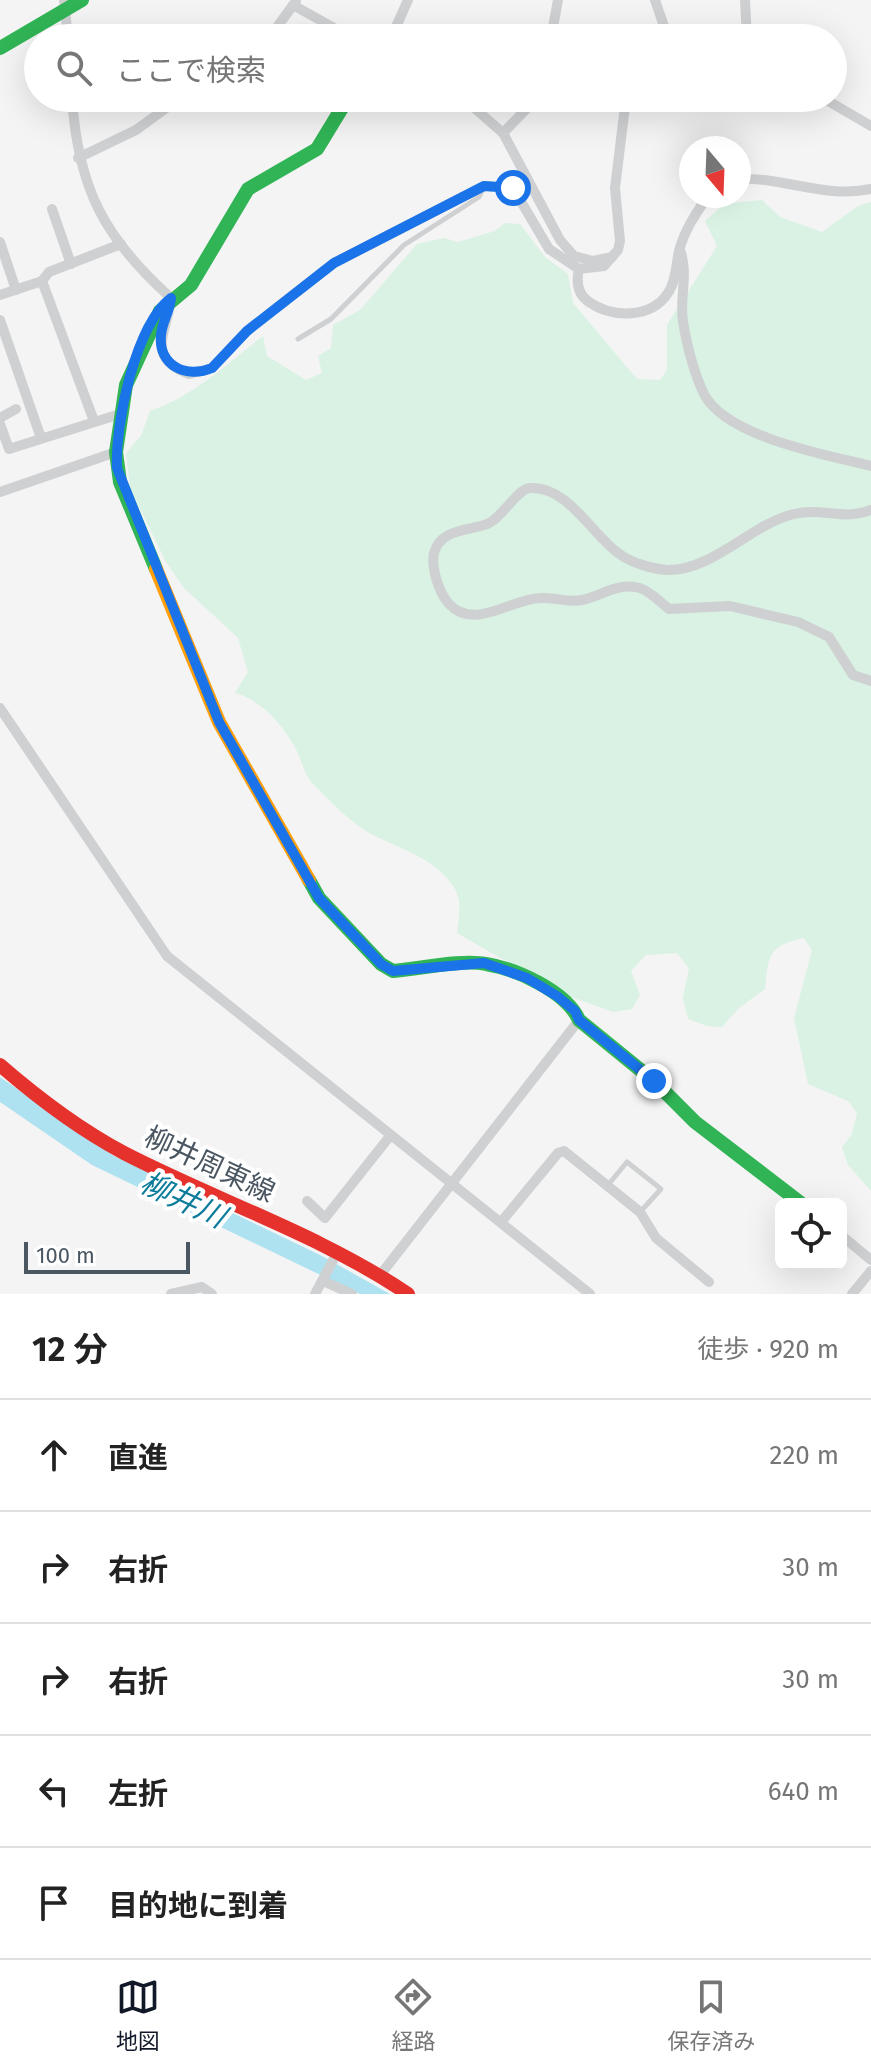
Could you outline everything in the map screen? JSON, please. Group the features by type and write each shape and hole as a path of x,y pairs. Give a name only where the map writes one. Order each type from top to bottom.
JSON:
{"street":[{"path":"36,24 65,5 82,0"},
{"path":"397,24 408,0"},
{"path":"554,24 558,0"},
{"path":"655,0 663,24"},
{"path":"745,0 746,24"},
{"path":"279,24 295,2 330,24"},
{"path":"0,48 24,32"},
{"path":"73,112 78,158 101,215 121,244 171,298"},
{"path":"78,158 136,130 161,112"},
{"path":"339,112 317,149 248,189 191,285 171,298 160,311 134,363 120,414 116,452 120,482 219,722 319,898 381,964 393,971 484,963 527,978 557,996 575,1011 579,1020 654,1081 695,1122 794,1198"},
{"path":"479,112 503,133 560,240 574,256 593,261 612,257"},
{"path":"503,133 523,112"},
{"path":"171,298 161,335 162,350 178,370 189,374 202,372 212,368 275,307 334,263 484,186 513,188 549,249 579,269 604,266 620,241 615,188 624,112"},
{"path":"847,112 871,126"},
{"path":"751,178 838,193 871,189"},
{"path":"579,269 578,289 585,299 602,311 637,312 662,301 671,290 680,248 699,208"},
{"path":"52,209 71,264"},
{"path":"0,242 16,290"},
{"path":"0,295 42,281 49,272 121,244"},
{"path":"680,248 687,269 683,320 695,368 711,403 738,425 802,448 871,466"},
{"path":"42,281 94,421"},
{"path":"0,320 41,438"},
{"path":"16,409 0,421 9,449 120,414"},
{"path":"0,492 116,452"},
{"path":"871,510 854,517 819,511 791,514 704,559 667,570 620,555 582,514 551,494 531,488 521,491 508,509 486,525 446,535 434,551 434,568 444,598 462,615 475,617 528,599 543,598 567,603 586,599 603,590 625,587 642,588 669,609 730,606 798,622 829,637 853,675 871,681"},
{"path":"0,708 157,945 390,1136 502,1221 590,1294"},
{"path":"381,1274 579,1020"},
{"name":"柳井周東線","path":"0,1065 54,1109 124,1153 381,1274 408,1294"},
{"path":"307,1201 325,1218 390,1136"},
{"path":"502,1221 558,1153 564,1151 640,1212 656,1238 709,1282"},
{"path":"847,1240 871,1260"},
{"path":"315,1294 336,1255"},
{"path":"852,1294 871,1271"},
{"path":"324,1280 352,1294"},
{"path":"171,1294 202,1287 212,1294"}],"lane":[{"path":"298,339 331,319 404,245 479,197 484,186"},
{"path":"608,1185 627,1162 661,1189 640,1212"}],"green space":[{"path":"762,200 780,217 822,232 858,206 871,202 871,1191 848,1165 842,1147 852,1134 857,1113 848,1101 808,1084 794,1018 812,950 804,938 784,944 772,953 765,989 739,1008 722,1027 707,1026 688,1019 683,998 689,968 677,953 646,955 631,971 640,995 632,1009 613,1012 563,994 457,933 458,897 445,876 426,861 371,834 349,819 312,783 296,749 278,722 263,708 235,693 248,672 238,638 184,588 166,562 130,488 126,453 141,436 150,411 196,388 263,336 267,356 306,380 322,373 318,356 331,348 333,325 360,310 417,244 444,238 458,242 495,231 505,223 520,224 545,257 568,274 573,303 637,379 660,380 667,370 667,325 717,246 705,221 720,208 751,208 751,201"}],"water":[{"name":"柳井川","path":"0,1077 114,1156 322,1256 390,1294 360,1294 92,1165 0,1102"}],"traffic: fast":[{"path":"41,24 82,0"},
{"path":"0,48 24,34"},
{"path":"156,569 120,482 116,452 126,385 160,311 191,285 248,189 317,149 339,112"},
{"path":"309,880 319,898 381,964 393,971 453,963 486,964 525,976 552,991 573,1009 579,1020 654,1081 695,1122 794,1198"}],"traffic: slow":[{"path":"156,569 219,722 309,880"}],"traffic: jam":[{"path":"0,1065 59,1112 107,1144 339,1254 408,1294"}],"route":[{"path":"513,188 495,184 484,186 334,263 275,307 212,368 202,372 189,374 178,370 170,364 162,350 161,335 171,298 160,311 126,385 118,431 117,468 120,482 219,722 319,898 381,964 393,971 484,963 527,978 557,996 575,1011 579,1020 654,1081"}]}
